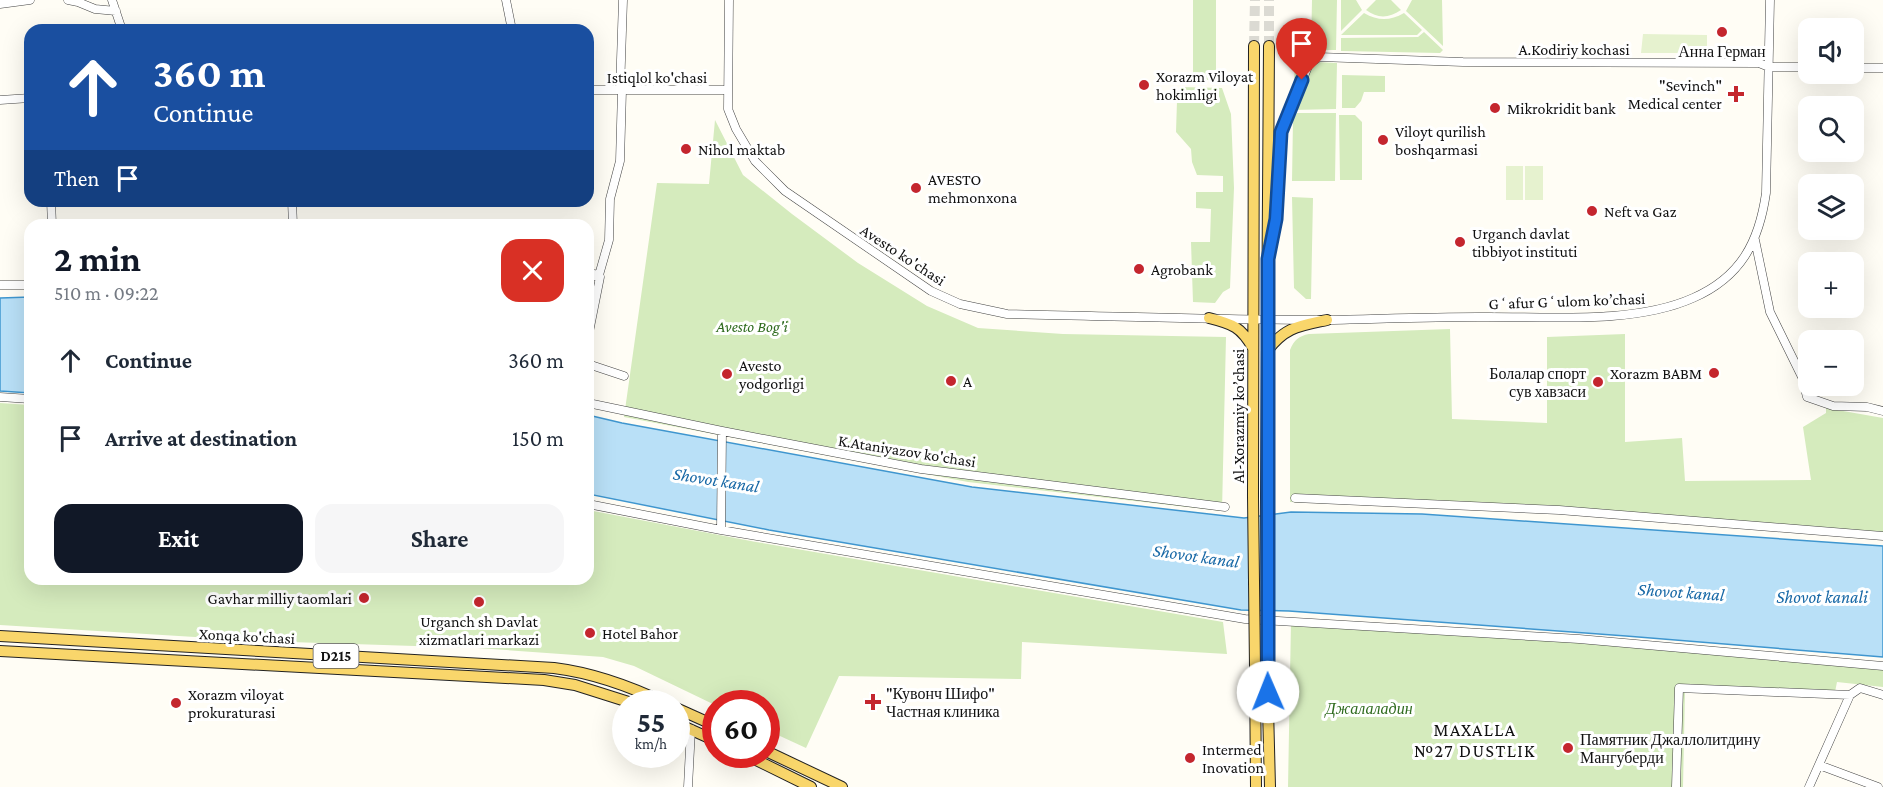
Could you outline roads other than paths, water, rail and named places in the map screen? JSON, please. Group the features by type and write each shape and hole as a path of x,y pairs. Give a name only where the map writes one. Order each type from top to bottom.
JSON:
{"main road":[{"name":"Al-Xorazmiy ko’chasi","path":"1254,45 1253,496 1256,787"},
{"name":"Al-Xorazmiy ko’chasi","path":"1269,46 1266,496 1270,787"},
{"path":"1209,318 1227,322 1239,328 1254,349"},
{"path":"1267,351 1286,330 1327,320"},
{"name":"Xonqa ko'chasi","path":"0,636 521,665 577,671 638,690"},
{"path":"98,642 98,657"},
{"name":"Xonqa ko'chasi","path":"0,651 554,682 575,684 612,696"},
{"path":"388,658 388,671"},
{"path":"691,729 702,734"},
{"path":"780,759 827,784 842,787"},
{"path":"772,768 811,787"}],"street":[{"path":"0,4 30,0"},
{"path":"68,0 95,9 116,10"},
{"path":"112,0 120,24"},
{"path":"506,0 511,24"},
{"path":"594,275 599,275 609,240 610,199 620,161 623,0"},
{"name":"Avesto ko'chasi","path":"729,0 728,109 736,129 752,156 769,177 825,220 938,295 960,304 1007,314 1267,319"},
{"name":"Gʻafur Gʻulom ko’chasi","path":"1267,319 1327,320 1648,313 1679,304 1717,285 1735,270 1750,251 1763,219 1766,193 1770,0"},
{"name":"A.Kodiriy kochasi","path":"1268,259 1276,219 1281,132 1309,64 1319,57 1463,63 1759,63 1768,67 1798,67"},
{"path":"1864,68 1883,68"},
{"name":"Istiqlol ko'chasi","path":"594,90 727,90"},
{"path":"0,100 24,98"},
{"path":"1755,240 1770,312 1802,377 1807,397 1833,406 1867,407 1883,411"},
{"path":"594,276 600,277 594,307"},
{"path":"0,285 24,285"},
{"path":"594,366 624,376"},
{"path":"0,397 24,399"},
{"name":"K.Ataniyazov ko'chasi","path":"594,404 921,469 1225,507"},
{"path":"721,530 722,431"},
{"path":"1295,498 1559,510 1883,536"},
{"path":"594,505 721,530 1245,619 1579,639 1883,666"},
{"path":"1676,787 1679,688 1850,695"},
{"path":"1809,787 1850,695 1860,688 1883,694"},
{"path":"688,787 691,729"},
{"path":"1819,765 1878,787"}],"water":[{"path":"24,297 24,393 0,391 0,298"},
{"name":"Shovot kanali","path":"594,416 972,487 1244,518 1291,512 1422,514 1883,546 1883,657 1289,611 1241,610 769,530 594,495"}],"tunnel":[{"path":"1254,46 1255,0"},
{"path":"1269,0 1269,46"}],"place":[{"name":"Анна Герман","path":"1722,32"},
{"name":"Xorazm Viloyat hokimligi","path":"1144,85"},
{"name":"\"Sevinch\" Medical center","path":"1736,94"},
{"name":"Mikrokridit bank","path":"1495,108"},
{"name":"Viloyt qurilish boshqarmasi","path":"1383,140"},
{"name":"Nihol maktab","path":"686,149"},
{"name":"AVESTO mehmonxona","path":"916,188"},
{"name":"Neft va Gaz","path":"1592,211"},
{"name":"Urganch davlat tibbiyot instituti","path":"1460,242"},
{"name":"Agrobank","path":"1139,269"},
{"name":"Xorazm BABM","path":"1714,373"},
{"name":"Avesto yodgorligi","path":"727,374"},
{"name":"A","path":"951,381"},
{"name":"Болалар спорт сув хавзаси","path":"1598,382"},
{"name":"Gavhar milliy taomlari","path":"364,598"},
{"name":"Urganch sh Davlat xizmatlari markazi","path":"479,602"},
{"name":"Hotel Bahor","path":"590,633"},
{"name":"\"Кувонч Шифо\" Частная клиника","path":"873,702"},
{"name":"Xorazm viloyat prokuraturasi","path":"176,703"},
{"name":"Памятник Джаллолитдину Мангуберди","path":"1568,748"},
{"name":"Intermed Inovation","path":"1190,758"}],"district":[{"name":"MAXALLA №27 DUSTLIK","path":"1475,740"}],"park label":[{"name":"Avesto Bog'i","path":"752,326"},
{"name":"Джалаладин","path":"1369,708"}],"water label":[{"name":"Shovot kanal","path":"716,480"},
{"name":"Shovot kanal","path":"1196,556"},
{"name":"Shovot kanal","path":"1681,592"}]}
